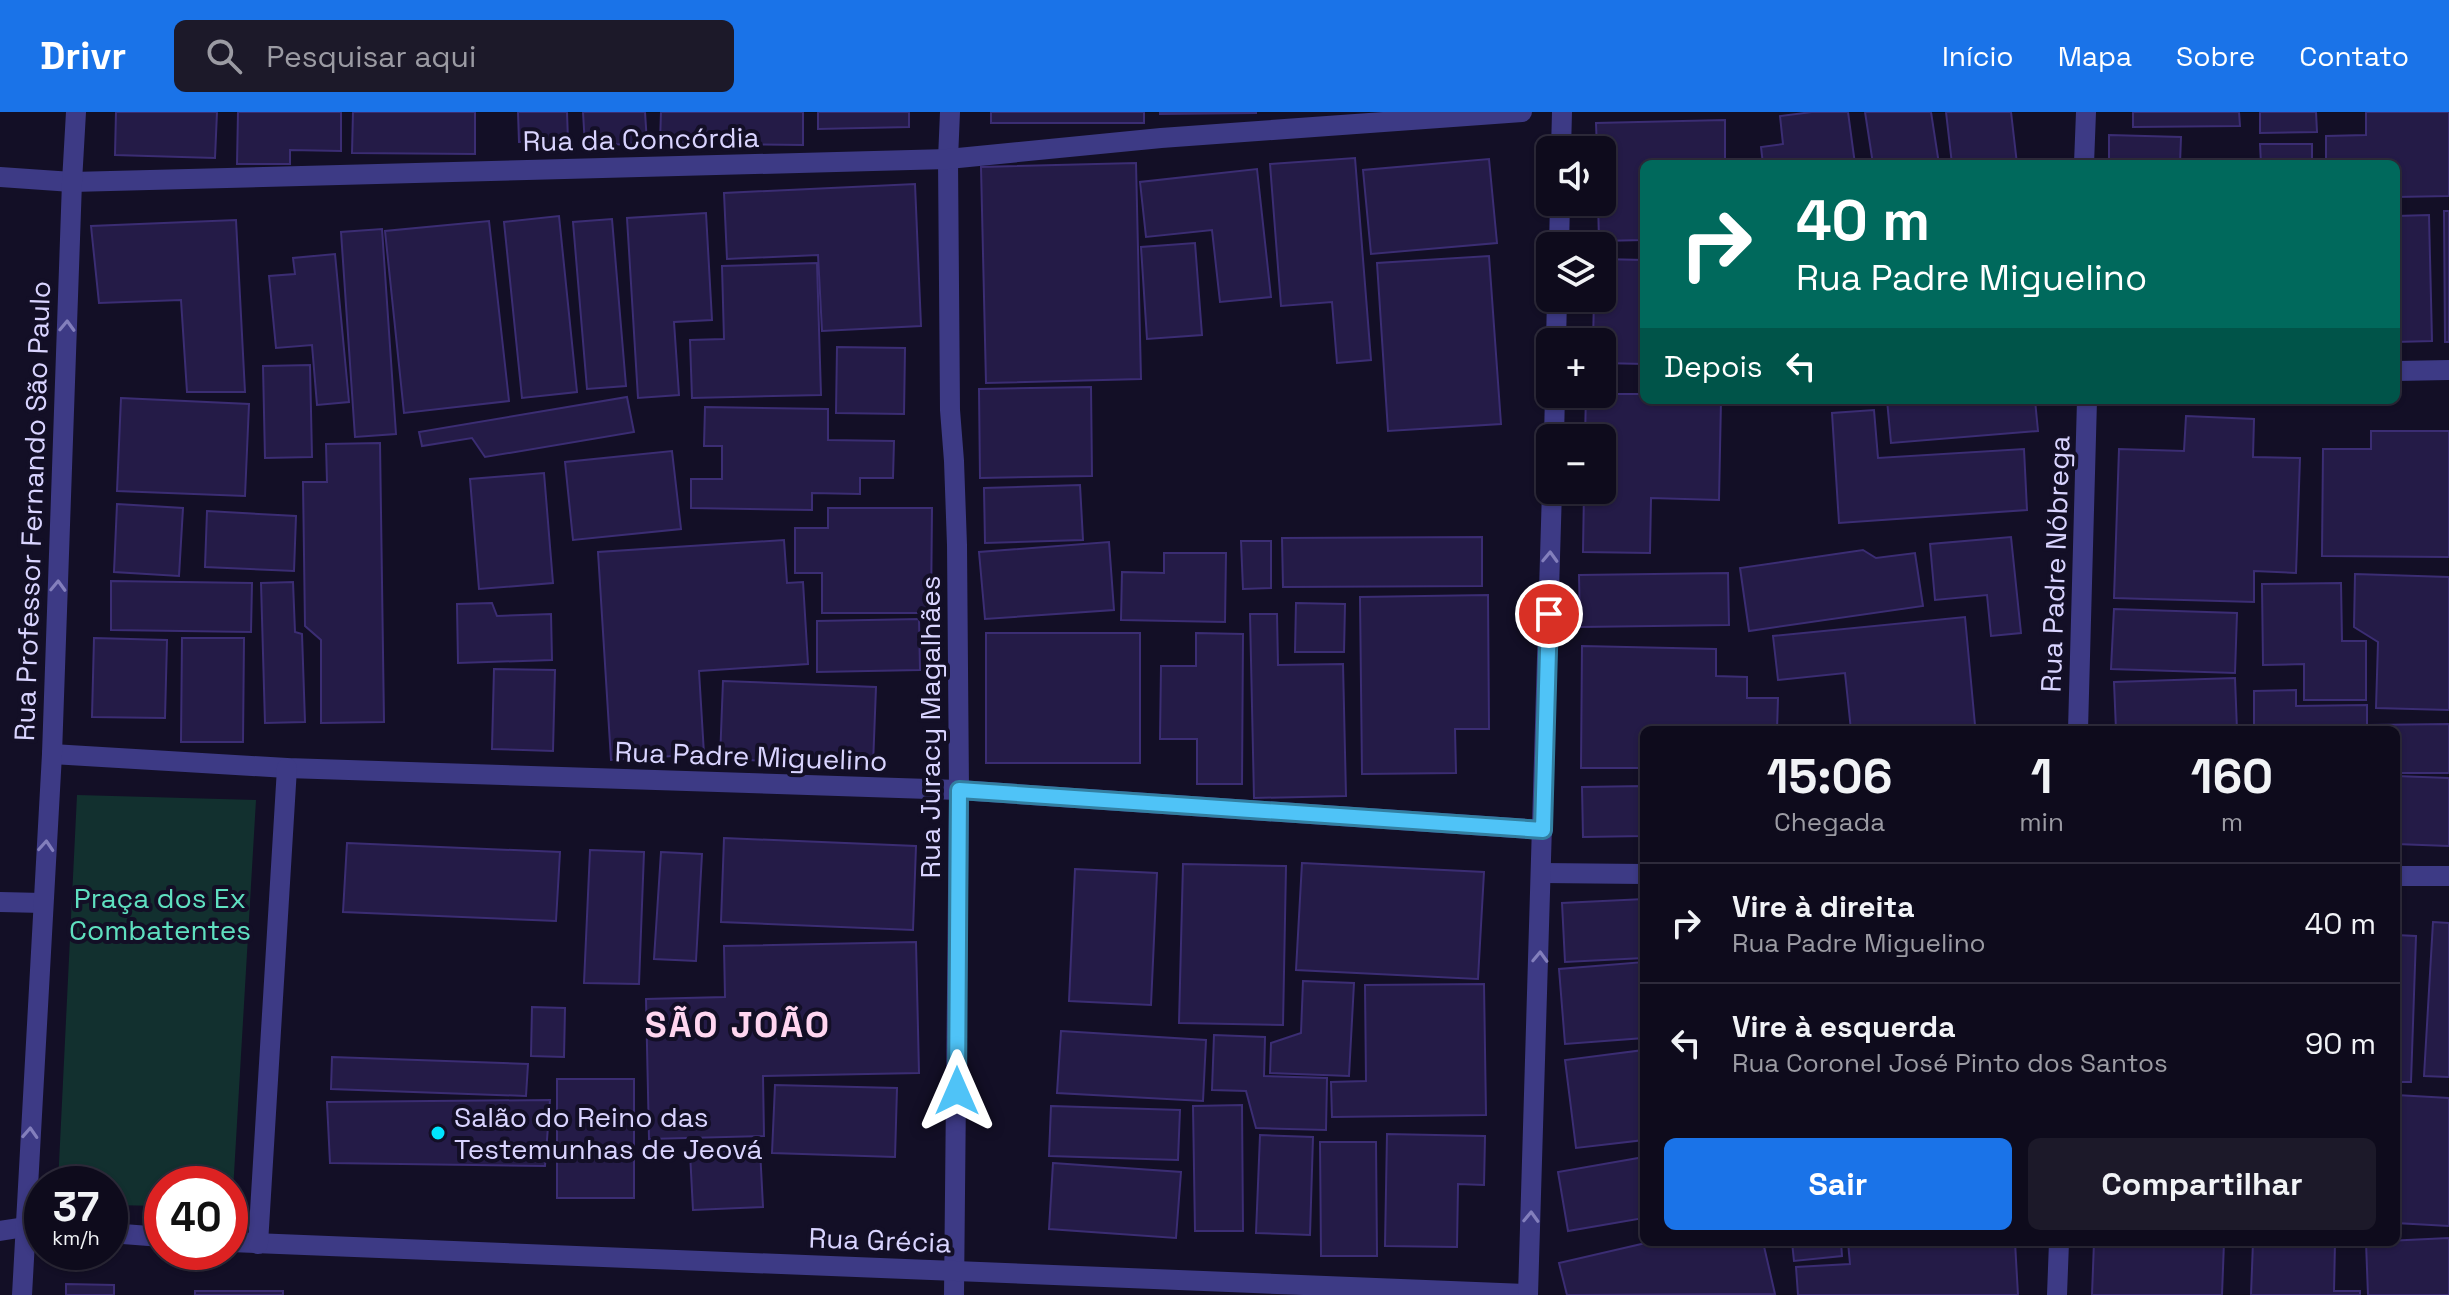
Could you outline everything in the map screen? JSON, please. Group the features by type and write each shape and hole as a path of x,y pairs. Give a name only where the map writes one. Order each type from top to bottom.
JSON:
{"street":[{"name":"Rua Professor Fernando São Paulo","path":"36,1166 43,903 52,754 76,112"},
{"name":"Rua Juracy Magalhães","path":"950,112 950,410 958,620 959,790 954,1295"},
{"name":"Rua da Concórdia","path":"0,177 72,182 948,159 1161,138 1522,112"},
{"path":"1561,136 1562,112"},
{"path":"2084,160 2086,112"},
{"path":"2400,371 2449,370"},
{"name":"Rua Padre Nóbrega","path":"2078,726 2087,404"},
{"path":"1528,1295 1552,504"},
{"name":"Rua Padre Miguelino","path":"52,754 287,768 959,790 1543,830"},
{"path":"258,1244 287,768"},
{"path":"1542,873 1640,874"},
{"path":"2400,876 2449,876"},
{"path":"0,902 43,903"},
{"path":"0,1231 24,1229"},
{"name":"Rua Grécia","path":"248,1243 1528,1295"},
{"path":"2057,1295 2059,1246"},
{"name":"Rua Professor Fernando São Paulo","path":"22,1295 26,1270"}],"green space":[{"name":"Praça dos Ex Combatentes","path":"77,795 256,800 234,1166 144,1166 144,1206 128,1205 128,1166 59,1166"}],"building":[{"path":"116,112 217,112 215,158 115,155"},
{"path":"238,112 341,112 341,151 290,150 290,164 237,164"},
{"path":"353,112 475,112 475,154 352,153"},
{"path":"518,112 567,112 568,141 519,142"},
{"path":"583,112 645,112 647,143 585,146"},
{"path":"661,112 803,112 803,145 660,143"},
{"path":"818,112 909,112 909,127 818,129"},
{"path":"991,112 1144,112 1144,123 991,123"},
{"path":"1256,112 1256,113 1160,114"},
{"path":"1848,112 1854,160 1763,160 1761,147 1783,144 1780,116"},
{"path":"1865,112 1931,112 1938,160 1872,160"},
{"path":"1946,112 2011,112 2017,160 1952,160"},
{"path":"2133,112 2239,112 2240,126 2133,127"},
{"path":"2260,112 2316,112 2317,132 2260,133"},
{"path":"2366,112 2449,112 2449,196 2400,197 2400,160 2326,160 2326,136 2366,135"},
{"path":"1725,120 1725,160 1640,160 1640,240 1616,241 1616,232 1599,232 1598,216 1616,216 1616,136 1596,136 1596,123"},
{"path":"2109,135 2181,137 2180,160 2109,160"},
{"path":"2260,144 2312,144 2312,160 2261,160"},
{"path":"1355,158 1371,360 1337,363 1332,302 1281,306 1270,164"},
{"path":"1489,159 1497,243 1371,254 1363,170"},
{"path":"1136,163 1141,379 986,383 981,167"},
{"path":"1257,169 1271,297 1220,302 1212,230 1146,237 1140,182"},
{"path":"915,184 921,326 822,331 818,255 727,259 724,193"},
{"path":"2444,211 2449,211 2449,342 2445,342"},
{"path":"706,213 712,320 674,322 679,395 638,398 627,218"},
{"path":"2429,215 2432,341 2400,342 2400,216"},
{"path":"559,216 577,392 522,398 504,222"},
{"path":"612,219 626,386 587,389 573,222"},
{"path":"236,220 245,392 187,392 181,300 99,303 91,226"},
{"path":"489,221 509,401 404,413 385,231"},
{"path":"382,229 396,434 355,437 341,232"},
{"path":"1195,243 1202,335 1147,339 1141,247"},
{"path":"335,254 349,402 317,405 312,345 276,348 269,276 295,274 293,258"},
{"path":"1489,256 1501,424 1388,431 1377,263"},
{"path":"1616,259 1640,260 1640,364 1616,363 1616,328 1593,328 1594,312 1616,312"},
{"path":"817,263 821,395 692,398 690,340 724,339 722,266"},
{"path":"837,347 905,348 904,414 836,413"},
{"path":"310,365 312,457 265,458 263,366"},
{"path":"1091,387 1092,476 980,478 979,389"},
{"path":"1616,394 1640,394 1640,404 1721,404 1719,500 1651,498 1650,553 1583,552 1584,504 1616,504 1616,424 1585,424 1586,408 1616,408"},
{"path":"627,397 634,432 485,457 472,438 422,446 419,432"},
{"path":"121,398 249,404 245,496 117,491"},
{"path":"1887,404 2035,404 2038,431 1891,443"},
{"path":"705,407 828,409 828,440 894,441 893,478 860,478 860,494 812,493 812,510 691,508 691,479 722,479 722,446 704,446"},
{"path":"1874,410 1878,458 2024,449 2027,510 1839,523 1832,413"},
{"path":"2186,416 2254,419 2253,457 2300,458 2296,573 2254,571 2254,602 2114,598 2119,449 2184,451"},
{"path":"2371,431 2449,431 2449,557 2322,556 2323,449 2371,449"},
{"path":"380,443 384,722 321,723 321,640 305,626 303,482 327,482 326,444"},
{"path":"672,451 681,529 573,540 565,462"},
{"path":"544,473 553,583 479,589 470,479"},
{"path":"1080,485 1083,540 985,543 984,488"},
{"path":"117,504 183,508 179,576 114,572"},
{"path":"828,508 932,508 931,613 822,613 822,573 795,573 795,528 828,528"},
{"path":"207,511 296,516 294,571 205,567"},
{"path":"1482,537 1482,586 1283,587 1282,538"},
{"path":"2011,537 2021,633 1991,636 1987,595 1935,600 1930,544"},
{"path":"784,540 787,583 803,582 808,664 699,671 704,754 611,760 598,552"},
{"path":"1241,541 1271,541 1271,588 1243,589"},
{"path":"1109,542 1114,610 985,619 979,552"},
{"path":"1863,550 1876,558 1915,553 1923,606 1749,631 1740,568"},
{"path":"1164,553 1226,553 1225,622 1121,620 1122,572 1164,573"},
{"path":"1728,573 1729,625 1580,627 1579,575"},
{"path":"2355,574 2449,577 2449,710 2376,708 2378,642 2354,627"},
{"path":"111,581 252,583 251,632 111,630"},
{"path":"293,582 295,632 302,634 305,722 265,723 261,583"},
{"path":"2341,583 2342,641 2366,641 2366,700 2304,700 2304,664 2263,665 2262,584"},
{"path":"1488,595 1489,729 1455,729 1456,773 1362,774 1360,597"},
{"path":"492,603 497,616 551,614 552,660 458,663 457,604"},
{"path":"1296,603 1345,604 1344,652 1295,652"},
{"path":"2114,609 2237,613 2235,673 2111,669"},
{"path":"1250,614 1277,614 1278,665 1343,664 1346,796 1254,798"},
{"path":"1965,617 1975,725 1851,726 1845,673 1778,680 1773,636"},
{"path":"919,619 920,670 817,672 817,621"},
{"path":"986,633 1140,633 1140,763 986,763"},
{"path":"1196,633 1243,634 1242,784 1197,784 1197,739 1160,739 1161,666 1196,666"},
{"path":"94,638 167,640 165,718 92,717"},
{"path":"182,638 244,638 243,742 181,742"},
{"path":"1582,646 1716,649 1716,676 1747,677 1747,698 1778,698 1777,726 1640,726 1640,768 1581,768"},
{"path":"494,669 555,670 553,751 492,749"},
{"path":"2235,678 2237,726 2116,726 2114,682"},
{"path":"723,681 876,687 873,765 720,759"},
{"path":"2296,690 2296,706 2367,705 2367,725 2449,724 2449,773 2400,773 2400,726 2254,726 2254,691"},
{"path":"2400,776 2449,778 2449,846 2400,844"},
{"path":"1640,786 1640,836 1583,837 1582,787"},
{"path":"724,838 916,846 913,930 721,922"},
{"path":"347,843 560,852 556,921 343,912"},
{"path":"590,850 644,852 639,984 584,983"},
{"path":"661,852 702,854 696,961 654,959"},
{"path":"1302,863 1484,872 1478,979 1296,970"},
{"path":"1183,864 1286,866 1283,1025 1179,1023"},
{"path":"1075,869 1157,873 1151,1005 1069,1001"},
{"path":"1640,899 1640,958 1565,962 1562,903"},
{"path":"2433,922 2449,923 2449,1077 2424,1076"},
{"path":"2400,935 2416,936 2411,1082 2400,1082"},
{"path":"916,942 919,1073 763,1076 764,1136 649,1139 646,999 725,997 724,946"},
{"path":"1640,962 1640,1038 1565,1044 1559,969"},
{"path":"1303,981 1354,983 1349,1076 1270,1073 1271,1043 1301,1033"},
{"path":"1484,984 1486,1115 1332,1117 1331,1082 1366,1081 1365,985"},
{"path":"532,1007 565,1008 564,1057 531,1056"},
{"path":"1061,1031 1206,1040 1203,1101 1057,1093"},
{"path":"1214,1035 1265,1037 1264,1076 1327,1078 1326,1130 1256,1128 1246,1091 1212,1090"},
{"path":"1640,1051 1640,1140 1576,1148 1565,1060"},
{"path":"332,1057 528,1064 526,1096 331,1089"},
{"path":"557,1079 634,1079 634,1198 557,1198"},
{"path":"775,1085 897,1088 895,1157 772,1153"},
{"path":"2400,1095 2449,1098 2449,1226 2400,1223"},
{"name":"Salão do Reino das Testemunhas de Jeová","path":"550,1100 545,1166 330,1163 327,1102"},
{"path":"1242,1105 1243,1231 1195,1231 1193,1106"},
{"path":"1051,1106 1180,1110 1178,1160 1049,1156"},
{"path":"1387,1134 1485,1136 1484,1185 1458,1184 1457,1247 1385,1246"},
{"path":"1260,1135 1313,1137 1310,1235 1256,1233"},
{"path":"1320,1142 1376,1142 1377,1256 1321,1256"},
{"path":"760,1149 763,1207 693,1210 690,1153"},
{"path":"1640,1158 1640,1219 1568,1231 1558,1172"},
{"path":"1053,1163 1181,1172 1176,1238 1049,1229"},
{"path":"2449,1238 2449,1295 2368,1295 2366,1246 2400,1246 2400,1240"},
{"path":"1640,1244 1764,1246 1775,1294 1567,1295 1559,1263"},
{"path":"1792,1246 1841,1246 1842,1256 1794,1261"},
{"path":"1848,1246 2015,1246 2018,1295 1798,1295 1796,1267 1850,1264"},
{"path":"2094,1246 2224,1246 2222,1295 2092,1295"},
{"path":"2253,1246 2335,1246 2334,1291 2360,1291 2360,1295 2251,1295"},
{"path":"66,1284 114,1285 114,1295 66,1295"},
{"path":"195,1291 283,1291 283,1295 195,1295"}],"place":[{"name":"Salão do Reino das Testemunhas de Jeová","path":"438,1133"}],"district":[{"name":"SÃO JOÃO","path":"738,1025"}],"route":[{"path":"957,1091 959,790 1543,830 1549,614"}]}
